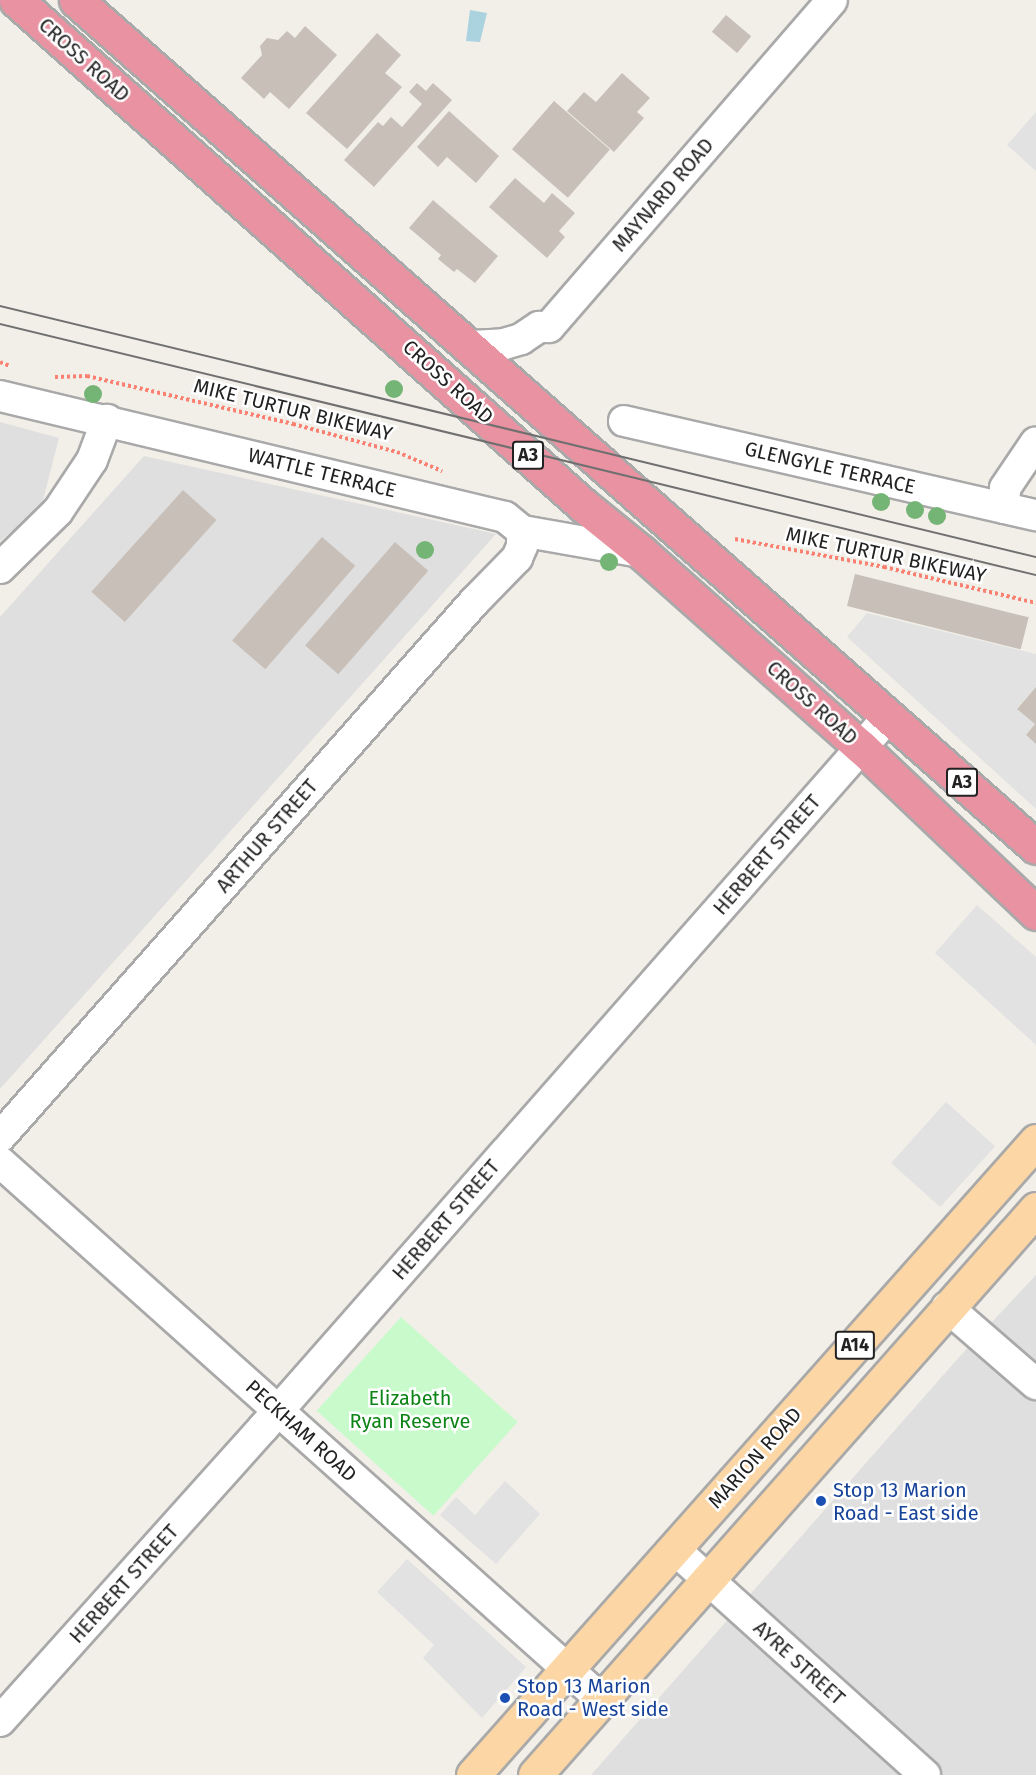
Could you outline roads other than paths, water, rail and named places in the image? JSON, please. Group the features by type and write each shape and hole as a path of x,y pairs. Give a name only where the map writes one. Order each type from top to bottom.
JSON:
{"highway":[{"name":"CROSS ROAD","path":"16,0 583,506 641,552 861,747 1036,913"},
{"name":"CROSS ROAD","path":"76,0 471,346 1036,847"}],"main road":[{"name":"MARION ROAD","path":"473,1775 1036,1142"},
{"name":"A14","path":"535,1775 947,1306 1036,1209"}],"street":[{"name":"MAYNARD ROAD","path":"471,346 504,344 521,339 538,327 549,327 832,0"},
{"name":"WATTLE TERRACE","path":"0,396 506,518 522,531 641,552"},
{"path":"0,568 58,511 92,460 107,420"},
{"name":"GLENGYLE TERRACE","path":"624,421 1036,515"},
{"path":"1004,508 1005,488 1036,442"},
{"name":"ARTHUR STREET","path":"0,1137 466,610 517,558 522,546 522,531"},
{"name":"HERBERT STREET","path":"0,1721 278,1411 889,716"},
{"name":"PECKHAM ROAD","path":"0,1162 602,1700"},
{"path":"947,1306 1036,1384"},
{"name":"AYRE STREET","path":"674,1549 925,1775"}],"water":[{"path":"470,10 487,13 480,42 466,41"}],"tram line":[{"path":"0,306 1036,557"},
{"path":"0,324 1036,575"}],"place":[{"name":"Stop 13 Marion Road - East side","path":"821,1501"},
{"name":"Stop 13 Marion Road - West side","path":"505,1698"}],"park label":[{"name":"Elizabeth Ryan Reserve","path":"410,1410"}]}
